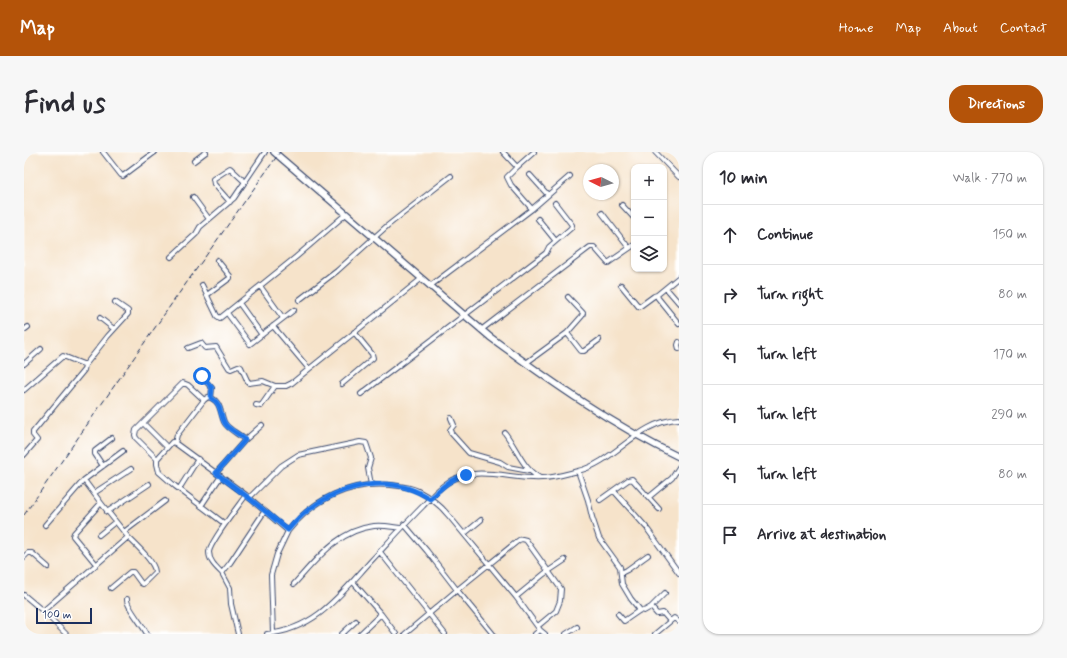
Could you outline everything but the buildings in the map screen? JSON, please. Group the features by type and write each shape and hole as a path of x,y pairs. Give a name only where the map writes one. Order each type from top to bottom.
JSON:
{"main road":[{"path":"274,152 482,330 526,363 596,410 637,435 679,457"}],"street":[{"path":"103,152 120,175 123,176 148,154 155,152"},
{"path":"194,161 206,152"},
{"path":"171,257 196,234 200,227 230,202 265,152"},
{"path":"503,152 517,167"},
{"path":"532,209 508,181 508,176 534,152"},
{"path":"659,153 678,174"},
{"path":"230,202 214,184 213,179 230,168 245,182"},
{"path":"530,175 548,196"},
{"path":"299,300 337,271 374,237 451,176"},
{"path":"430,286 532,209 570,176"},
{"path":"193,197 209,219"},
{"path":"361,394 544,254 555,240 571,228 572,225 555,203"},
{"path":"622,204 631,214"},
{"path":"482,330 590,247 594,247 608,263 629,248 602,213"},
{"path":"202,285 218,318 220,318 296,257 346,214"},
{"path":"538,219 555,240"},
{"path":"207,295 230,277 217,260"},
{"path":"621,285 639,307 654,296 657,296 679,277"},
{"path":"188,348 201,343 205,348 215,346 229,368 231,369 238,366 241,367 248,383 252,384 263,381 275,386 286,386 292,383 421,279"},
{"path":"260,286 283,318"},
{"path":"666,288 679,303"},
{"path":"657,296 679,324"},
{"path":"526,363 567,333 583,315 583,313 568,297"},
{"path":"24,455 37,440 33,435 33,432 84,370 85,365 128,312 115,302"},
{"path":"239,303 262,335"},
{"path":"227,313 250,344 294,310"},
{"path":"100,318 114,329"},
{"path":"273,326 309,369"},
{"path":"342,384 373,358 372,354 354,332"},
{"path":"567,333 581,351 584,351 598,340"},
{"path":"679,342 679,349"},
{"path":"24,364 41,349"},
{"path":"24,390 63,356 85,365"},
{"path":"202,376 212,388 211,398"},
{"path":"157,459 135,436 136,430 183,383 188,385 204,400"},
{"path":"256,405 261,406 275,386"},
{"path":"174,443 176,435 204,400 208,398 216,401 220,406 226,425 245,440"},
{"path":"451,418 454,425 450,433 468,452 500,462 508,467 529,471"},
{"path":"267,634 276,633 301,625 323,612 353,582 403,526 451,480 466,475 481,474 540,479 578,471 593,466 637,435 665,421 679,419"},
{"path":"143,423 167,447"},
{"path":"216,473 245,440 262,425"},
{"path":"505,433 529,471 540,479"},
{"path":"103,466 96,457 95,451 112,438"},
{"path":"174,443 172,442 157,459 159,472 225,524"},
{"path":"236,634 229,585 222,573 213,563 209,551 225,524 247,496 281,466 298,455 360,442 366,443 371,456 368,468 371,485"},
{"path":"174,443 221,476 288,530"},
{"path":"46,525 84,480 123,452"},
{"path":"179,489 198,459"},
{"path":"649,497 672,478 679,467"},
{"path":"94,493 131,469"},
{"path":"578,471 599,538 620,567 623,586 631,600 640,610"},
{"path":"201,506 221,476"},
{"path":"600,500 628,480 632,479 659,509"},
{"path":"84,480 107,512 145,555 156,571 143,584 133,572 130,572 111,588"},
{"path":"107,512 149,484"},
{"path":"276,633 271,575 277,554 288,530 316,505 332,494 346,489 371,485 386,485 412,489 430,499 443,509 516,597 540,630 545,634"},
{"path":"614,491 647,528 679,573"},
{"path":"124,532 164,501"},
{"path":"96,564 73,536 101,503"},
{"path":"222,573 264,512"},
{"path":"464,534 481,520"},
{"path":"99,535 116,522"},
{"path":"294,584 321,555 343,536 374,526 403,526 427,551 493,634"},
{"path":"43,611 128,537"},
{"path":"405,634 489,564 522,539 526,540 560,587 560,601 556,611 538,626"},
{"path":"380,552 445,634"},
{"path":"24,557 28,553 32,553 48,567"},
{"path":"621,573 628,570 648,555"},
{"path":"516,597 548,570 565,560"},
{"path":"353,582 396,634"},
{"path":"618,614 624,621 640,610 644,611 651,607 665,593"},
{"path":"24,595 43,611 66,634"},
{"path":"127,599 127,604 142,623 147,634"},
{"path":"651,607 657,614 662,613 670,621"},
{"path":"360,634 381,614"},
{"path":"655,634 675,618 679,622"},
{"path":"342,634 356,621"},
{"path":"566,634 578,627"},
{"path":"535,634 540,630"}],"railway":[{"path":"24,515 280,152"}],"route":[{"path":"202,376 213,390 211,398 214,399 220,406 223,420 226,425 245,440 244,443 230,456 216,473 288,530 319,502 332,494 346,489 375,484 399,486 418,491 430,499 451,480 466,475"}]}
